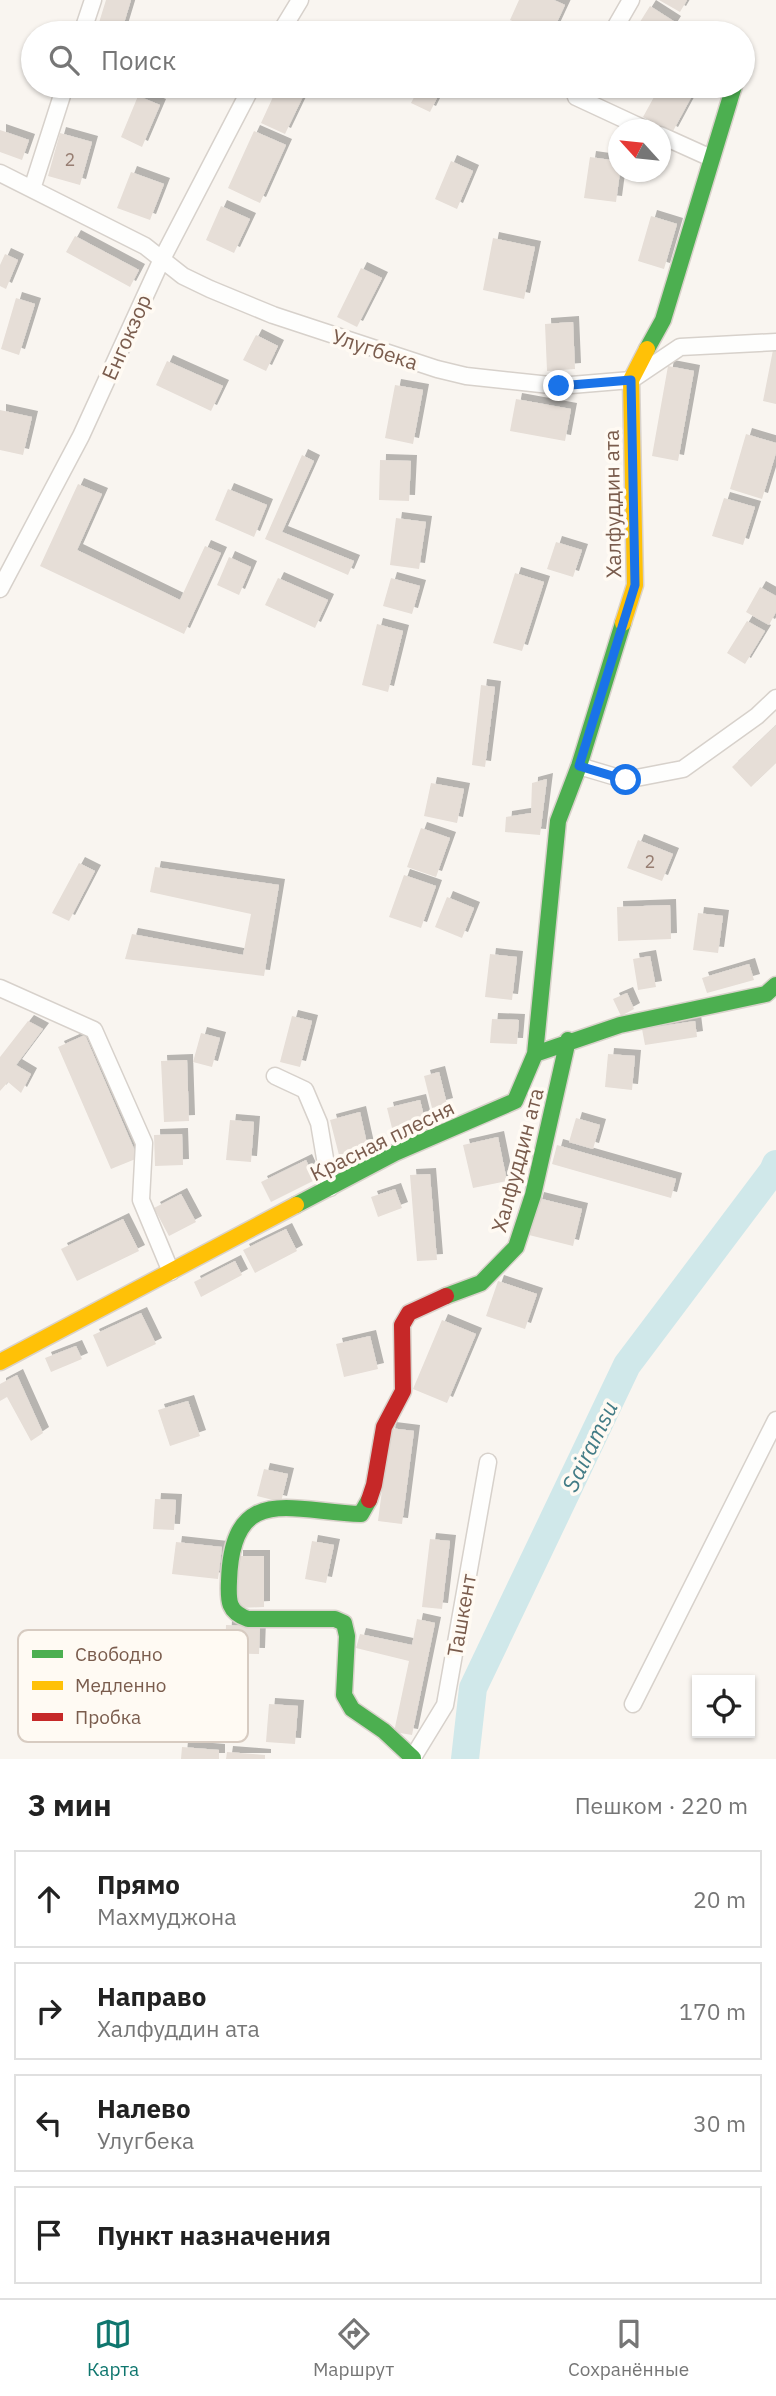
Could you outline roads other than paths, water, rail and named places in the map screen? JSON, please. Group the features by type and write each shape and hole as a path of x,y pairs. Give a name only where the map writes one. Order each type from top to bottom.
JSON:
{"street":[{"path":"86,21 93,0"},
{"path":"287,21 300,0"},
{"path":"619,21 631,0"},
{"path":"32,189 61,98"},
{"name":"Енгокзор","path":"0,589 82,436 162,259 246,98"},
{"path":"578,98 623,119"},
{"name":"Халфуддин ата","path":"535,1054 558,821 579,766 635,585 631,380 663,320 730,98"},
{"path":"671,140 711,158"},
{"name":"Улугбека","path":"0,173 145,246 183,276 210,289 273,315 447,372 493,380 559,386 631,380 680,347 776,342"},
{"path":"579,766 626,780 683,769 757,716 776,698"},
{"path":"535,1054 568,1040 673,1011 766,994 776,985"},
{"path":"0,988 94,1030 144,1143 141,1200 171,1272"},
{"name":"Халфуддин ата","path":"412,1759 384,1731 352,1709 344,1695 347,1636 344,1623 335,1619 248,1619 234,1615 228,1605 229,1571 235,1535 252,1515 283,1506 361,1514 368,1506 384,1427 403,1391 402,1325 409,1313 434,1300 481,1283 516,1247 533,1195 568,1040"},
{"name":"Красная плесня","path":"0,1362 395,1153 515,1101 535,1054"},
{"path":"275,1076 305,1090 319,1123 330,1188"},
{"path":"633,1704 776,1420"},
{"name":"Ташкент","path":"412,1759 444,1705 488,1462"}],"waterway":[{"name":"Sairamsu","path":"465,1759 473,1688 627,1365 776,1164"}]}
